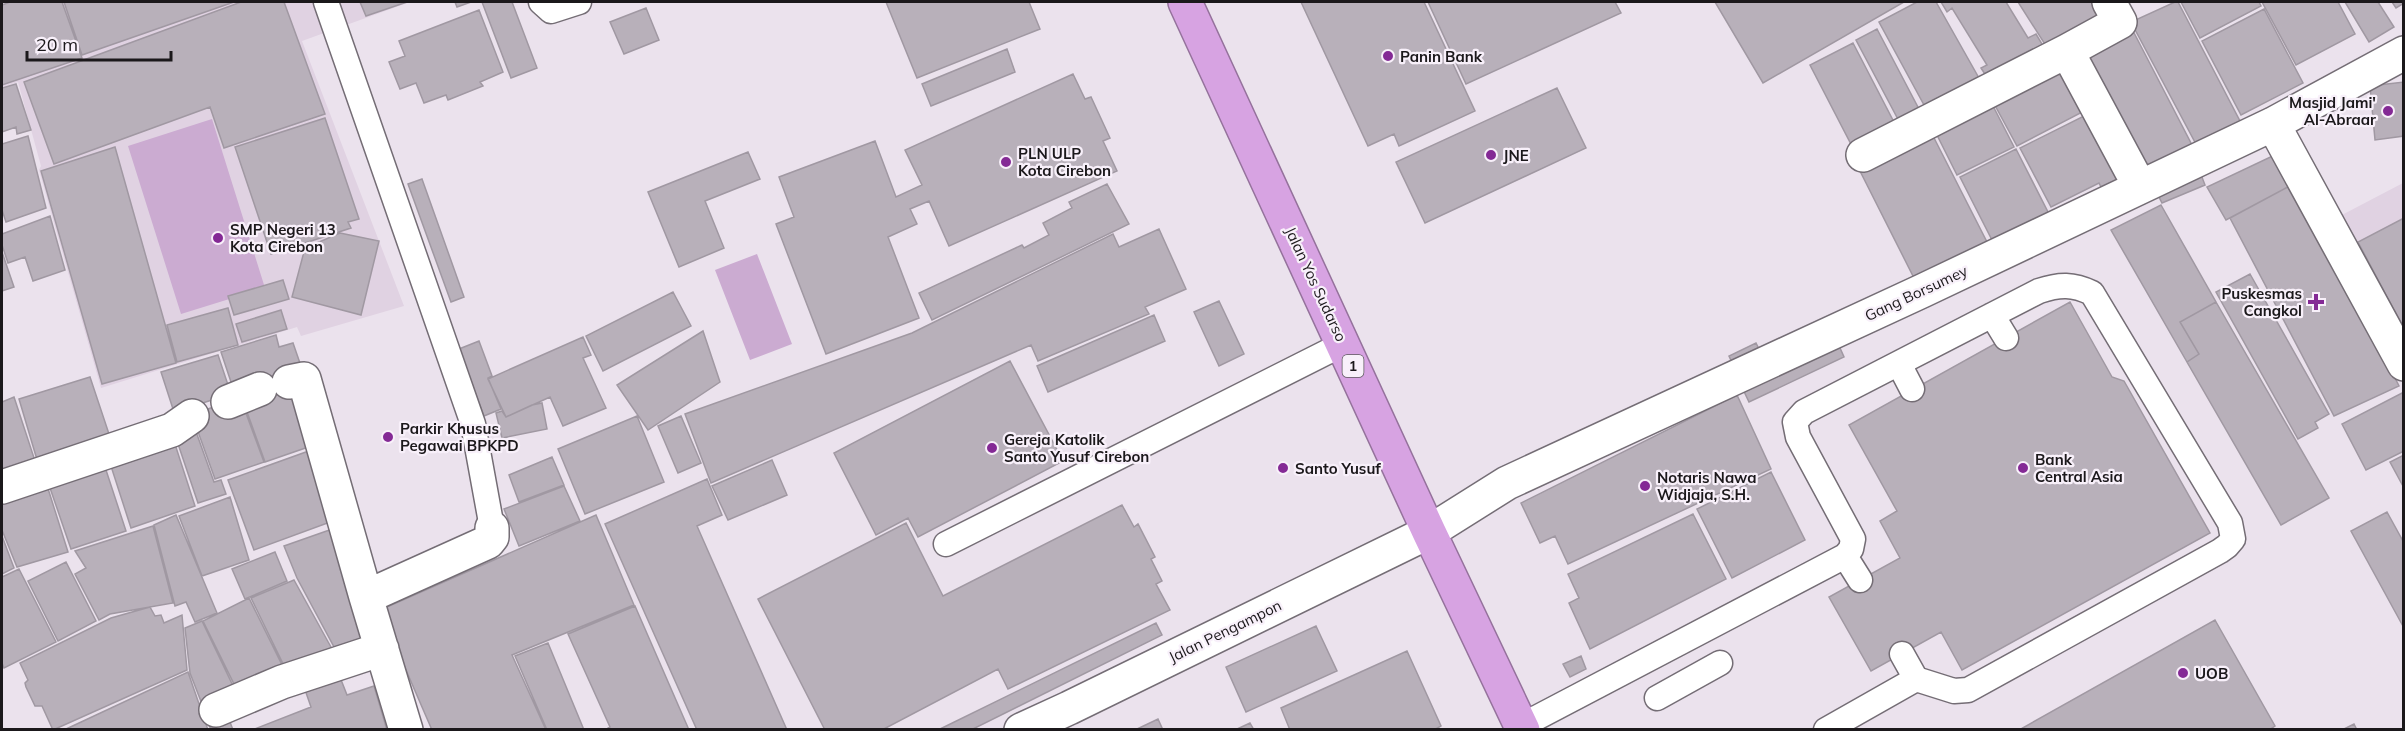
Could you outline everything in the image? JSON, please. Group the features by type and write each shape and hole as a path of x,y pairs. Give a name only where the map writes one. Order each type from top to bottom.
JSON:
{"highway":[{"name":"Jalan Yos Sudarso","path":"1185,2 1429,532 1522,728"}],"street":[{"path":"1863,155 2120,22 2109,2"},
{"path":"2067,51 2140,187"},
{"name":"Gang Borsumey","path":"1429,532 1507,483 1922,291 2273,124 2403,53"},
{"path":"2273,124 2403,364"},
{"path":"228,402 274,386 304,380 406,729"},
{"path":"2,487 172,430 192,416"},
{"path":"366,597 488,542 492,537 492,528"},
{"name":"Jalan Pengampon","path":"1021,729 1074,719 1429,532"},
{"path":"216,710 282,682 382,649"}],"lane":[{"path":"326,2 473,424 492,528"},
{"path":"541,2 551,11 579,2"},
{"path":"1522,728 1845,556 1851,549 1853,539 1798,437 1795,422 1804,412 2039,291 2060,284 2078,286 2092,293 2230,523 2233,538 2220,551 1968,690 1954,691 1916,679 1902,654"},
{"path":"1992,315 2006,338"},
{"path":"946,544 1343,344"},
{"path":"1899,363 1912,389"},
{"path":"1845,556 1860,580"},
{"path":"1670,648 1688,681"},
{"path":"1657,698 1720,663"},
{"path":"1826,729 1916,679"}],"shaded area":[{"name":"SMP Negeri 13 Kota Cirebon","path":"2,2 410,2 302,41 404,306 301,336 297,327 101,388 39,170 41,166 18,82 2,87"},
{"path":"212,119 265,288 181,314 128,146"},
{"path":"2403,183 2403,336 2338,217"},
{"path":"757,254 792,344 750,360 715,270"}],"building":[{"path":"10,2 62,2 82,58 2,85 2,5"},
{"path":"64,2 234,2 82,55"},
{"path":"241,2 284,2 325,114 224,148 210,107 54,164 24,82"},
{"path":"360,2 407,2 366,16"},
{"path":"455,2 471,2 457,7"},
{"path":"482,2 512,2 537,68 511,78"},
{"path":"886,2 1029,2 1040,29 917,78"},
{"name":"Panin Bank","path":"1301,2 1424,2 1475,111 1399,146 1394,134 1368,146"},
{"path":"1428,2 1615,2 1621,13 1466,84"},
{"path":"1715,2 1904,2 1763,83"},
{"path":"1917,2 1936,2 1984,87 1930,116 1879,22"},
{"path":"1941,2 2006,2 2028,38 2036,34 2045,49 1990,82 1981,68 1987,65 1952,8 1947,12"},
{"path":"2018,2 2099,2 2106,15 2048,49"},
{"path":"2178,2 2241,123 2197,146 2131,22"},
{"path":"2181,2 2259,2 2261,6 2200,38"},
{"path":"2262,2 2338,2 2355,34 2296,65"},
{"path":"2345,2 2378,2 2394,27 2369,42"},
{"path":"2392,2 2404,2 2404,3 2396,8"},
{"path":"646,8 659,40 624,54 610,22"},
{"path":"2264,9 2303,83 2241,115 2202,41"},
{"path":"479,10 503,72 480,82 483,86 448,100 446,95 424,103 416,83 400,89 389,62 405,56 399,41"},
{"path":"2131,27 2193,147 2138,175 2076,57"},
{"path":"1877,29 1921,113 1900,123 1856,40"},
{"path":"1853,43 1897,128 1854,150 1810,65"},
{"path":"1007,49 1015,72 931,106 922,84"},
{"path":"2067,59 2092,107 2017,146 1991,98"},
{"path":"1073,74 1085,99 1091,97 1110,138 1103,141 1117,171 949,246 929,201 910,209 917,224 888,237 919,318 826,354 776,224 794,217 779,177 875,141 896,197 922,185 905,150"},
{"name":"Masjid Jami' Al-Abraar","path":"2404,82 2404,136 2375,140 2370,86"},
{"path":"16,84 31,130 17,134 16,127 2,132 2,88"},
{"name":"JNE","path":"1557,88 1586,148 1425,223 1396,162"},
{"path":"1991,102 2014,147 1957,175 1934,129"},
{"path":"2094,111 2128,178 2103,191 2099,183 2051,207 2020,148"},
{"path":"325,118 359,219 348,222 351,228 271,254 235,147"},
{"path":"1931,132 1989,246 1916,282 1859,169"},
{"path":"28,136 46,208 6,222 2,210 2,144"},
{"path":"115,147 176,363 102,384 41,171"},
{"path":"2016,149 2050,216 1994,244 1960,177"},
{"path":"748,152 760,179 705,201 724,248 679,267 648,192"},
{"path":"2281,152 2297,182 2226,220 2207,187"},
{"path":"2200,172 2205,185 2162,203 2156,191"},
{"path":"422,179 464,297 451,302 408,184"},
{"name":"Puskesmas Cangkol","path":"2297,182 2399,386 2334,416 2230,218"},
{"path":"1107,184 1129,224 932,320 919,293 1022,245 1024,248 1049,235 1043,223 1072,208 1069,202"},
{"path":"2161,205 2216,302 2180,322 2199,354 2187,362 2111,230"},
{"path":"50,216 65,270 33,281 25,257 8,263 2,245 2,234"},
{"path":"2404,218 2404,329 2358,242"},
{"path":"1159,229 1186,289 1145,307 1149,314 1038,361 1031,345 711,483 685,414 912,333 1113,234 1119,247"},
{"path":"340,233 379,241 361,315 292,297 305,248"},
{"path":"2,252 14,287 2,291"},
{"path":"2250,274 2329,414 2315,422 2318,428 2298,439 2216,292"},
{"path":"283,280 289,299 234,315 228,296"},
{"path":"673,292 691,326 603,371 586,336"},
{"path":"1219,301 1244,354 1219,366 1194,312"},
{"name":"Bank Central Asia","path":"2070,302 2112,377 2124,381 2210,533 1962,670 1941,632 1871,671 1829,597 1900,558 1880,521 1897,511 1849,425"},
{"path":"2216,302 2329,498 2281,525 2187,362 2199,354 2180,322"},
{"path":"228,308 238,345 177,362 167,325"},
{"path":"281,310 287,329 242,342 236,324"},
{"path":"1154,315 1165,341 1048,392 1037,366"},
{"path":"703,331 720,382 648,430 617,385"},
{"path":"276,335 279,347 293,343 302,369 234,391 221,352"},
{"path":"583,337 591,355 583,358 606,408 563,426 550,397 506,417 488,379"},
{"path":"1836,339 1844,357 1749,402 1741,385"},
{"path":"479,341 492,376 488,378 501,409 484,416 459,349"},
{"path":"1756,343 1762,355 1735,369 1729,356"},
{"path":"218,355 231,394 174,412 161,372"},
{"path":"1010,361 1063,461 918,537 908,518 876,535 834,453"},
{"path":"286,375 317,444 265,462 242,398 258,385"},
{"path":"90,377 111,440 38,463 19,399"},
{"path":"2404,392 2404,451 2366,470 2342,424"},
{"name":"Notaris Nawa Widjaja, S.H.","path":"1737,395 1771,469 1568,564 1555,536 1540,543 1521,503"},
{"path":"14,397 37,467 2,479 2,402"},
{"path":"240,397 264,462 215,479 192,415"},
{"path":"542,403 547,429 502,438 496,413 502,411 506,417"},
{"path":"637,416 664,482 585,514 558,449"},
{"path":"681,416 701,463 678,473 658,426"},
{"path":"194,426 214,482 221,480 226,494 198,503 174,432"},
{"path":"173,438 195,506 131,528 109,460"},
{"path":"317,448 341,518 254,550 228,480"},
{"path":"2404,455 2404,488 2390,462"},
{"path":"552,457 564,485 519,502 509,475"},
{"path":"772,460 787,495 728,520 712,486"},
{"path":"105,467 126,531 71,549 49,485"},
{"path":"1771,472 1805,540 1732,578 1697,509"},
{"path":"45,479 68,552 17,567 2,530 2,493"},
{"path":"707,479 722,515 697,526 787,730 697,730 605,524"},
{"path":"564,486 580,521 519,546 504,509"},
{"path":"230,497 249,560 202,576 179,516"},
{"path":"1122,505 1134,527 1138,524 1155,557 1151,559 1162,581 1156,584 1170,610 1008,689 998,669 882,730 825,730 758,599 906,523 943,596"},
{"path":"2387,512 2404,543 2404,628 2351,531"},
{"path":"1693,514 1726,579 1590,649 1569,603 1579,598 1568,574"},
{"path":"176,515 217,613 195,622 186,602 175,606 154,525"},
{"path":"596,515 634,605 512,655 546,730 432,730 380,610"},
{"path":"153,526 173,603 110,614 99,620 75,574 86,568 75,551"},
{"path":"338,527 378,646 340,658 297,578 284,546"},
{"path":"2,536 14,568 2,574"},
{"path":"275,552 287,581 245,599 232,569"},
{"path":"66,562 96,621 58,641 28,581"},
{"path":"19,569 56,642 4,668 2,663 2,577"},
{"path":"294,580 337,658 289,676 251,598"},
{"path":"249,598 284,669 237,690 203,621"},
{"path":"635,606 689,730 605,730 610,727 568,634"},
{"path":"150,607 155,616 161,615 164,623 182,615 187,670 53,730 42,706 35,706 26,687 25,683 28,680 20,663 111,618"},
{"name":"UOB","path":"2215,620 2275,726 2269,730 2019,730"},
{"path":"202,621 234,688 202,704 190,673 185,628"},
{"path":"1156,623 1162,635 971,730 938,730"},
{"path":"1316,626 1337,671 1246,712 1226,667"},
{"path":"548,643 584,730 547,730 515,656"},
{"path":"1407,651 1441,726 1434,730 1290,730 1281,708"},
{"path":"1581,656 1586,669 1570,677 1563,664"},
{"path":"188,672 208,730 64,730"},
{"path":"338,672 347,695 374,686 387,730 252,730 311,707 303,684"},
{"path":"227,714 233,730 211,730 208,722"},
{"path":"1158,719 1163,730 1135,730"},
{"path":"1250,723 1254,730 1235,730"},
{"path":"2354,724 2357,730 2342,730"}],"place":[{"name":"Panin Bank","path":"1388,56"},
{"name":"Masjid Jami' Al-Abraar","path":"2388,111"},
{"name":"JNE","path":"1491,155"},
{"name":"PLN ULP Kota Cirebon","path":"1006,162"},
{"name":"SMP Negeri 13 Kota Cirebon","path":"218,238"},
{"name":"Puskesmas Cangkol","path":"2316,302"},
{"name":"Parkir Khusus Pegawai BPKPD","path":"388,437"},
{"name":"Gereja Katolik Santo Yusuf Cirebon","path":"992,448"},
{"name":"Santo Yusuf","path":"1283,468"},
{"name":"Bank Central Asia","path":"2023,468"},
{"name":"Notaris Nawa Widjaja, S.H.","path":"1645,486"},
{"name":"UOB","path":"2183,673"}]}
